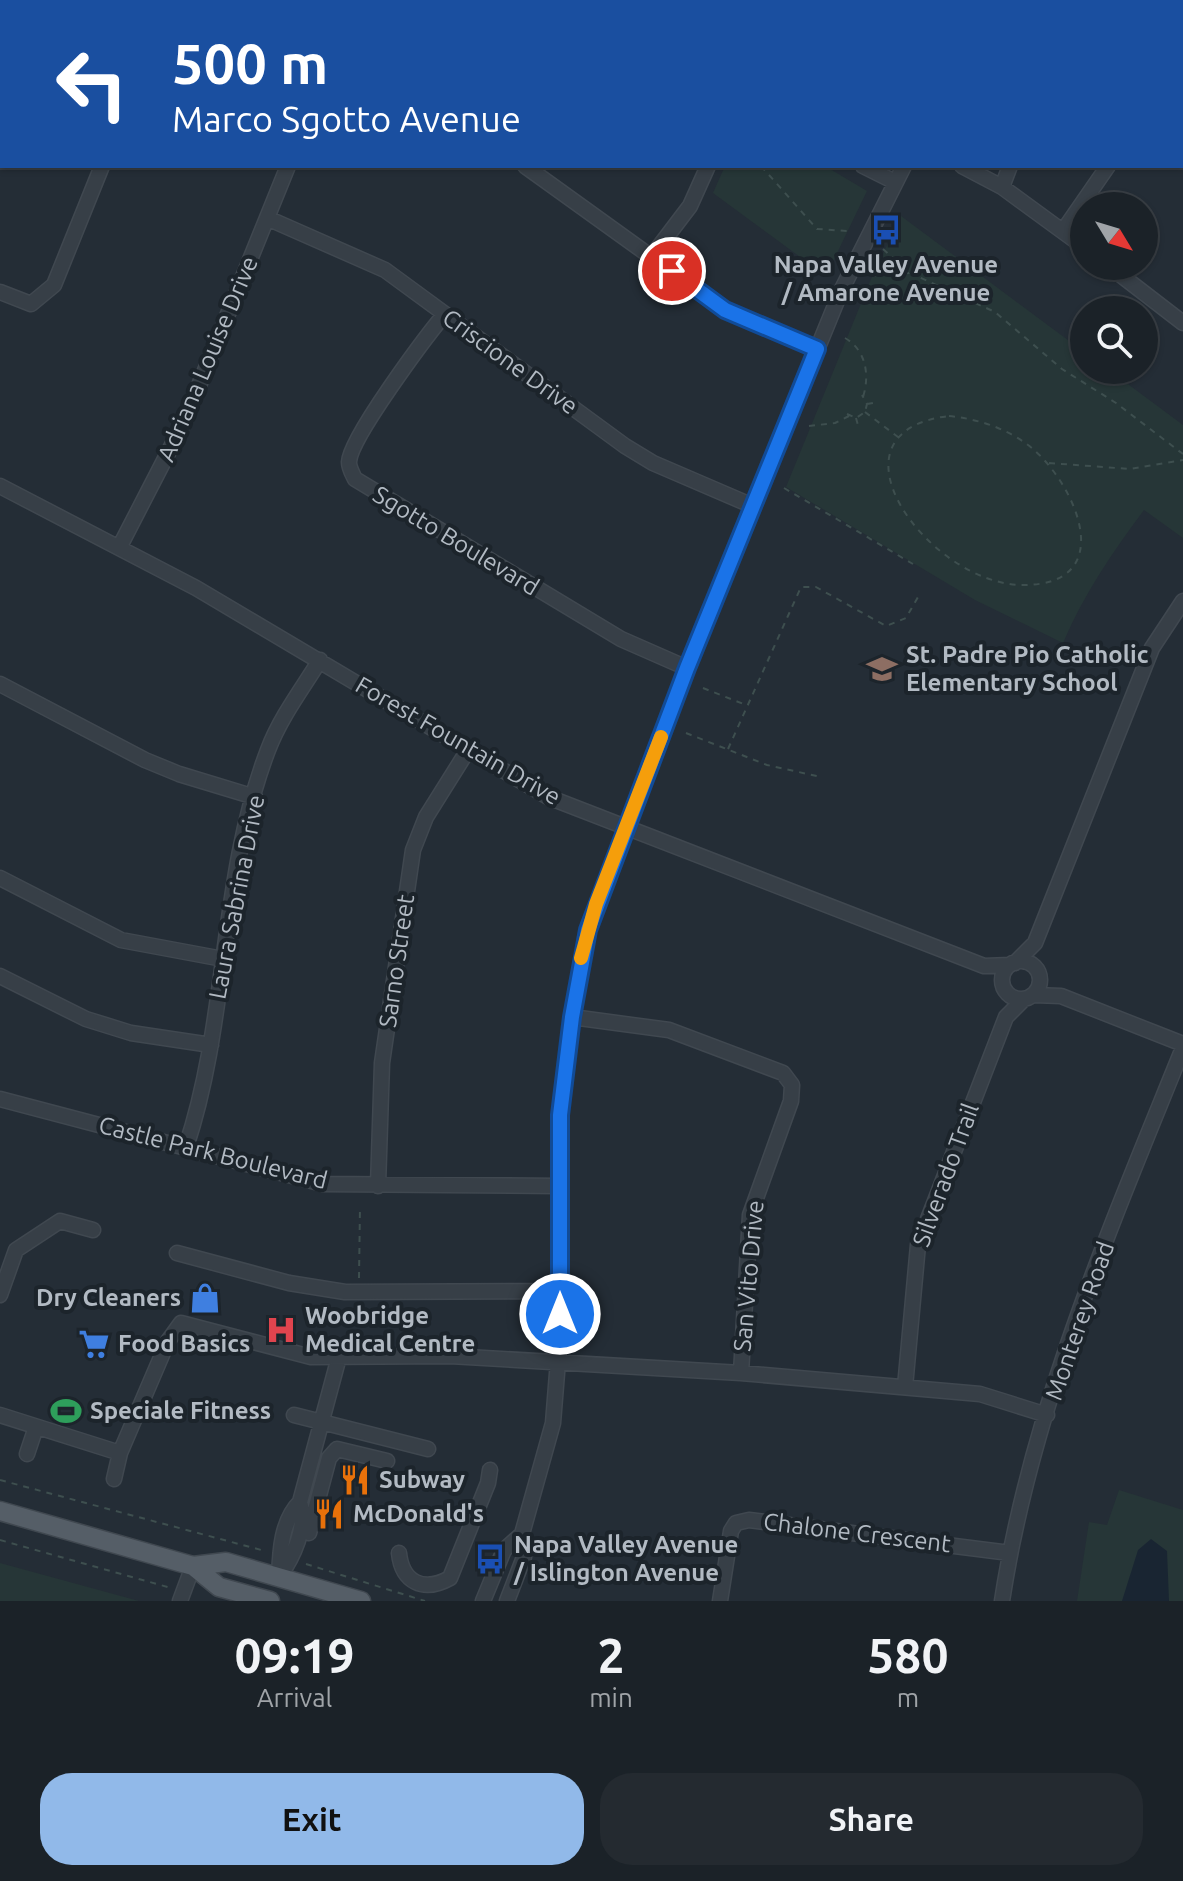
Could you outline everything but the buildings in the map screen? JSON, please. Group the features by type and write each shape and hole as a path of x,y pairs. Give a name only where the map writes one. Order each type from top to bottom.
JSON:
{"main road":[{"path":"0,1511 193,1566 226,1562 361,1601"},
{"path":"193,1566 219,1587 270,1601"}],"street":[{"path":"0,292 31,304 48,293 81,223 101,168"},
{"name":"Adriana Louise Drive","path":"119,548 185,420 287,168"},
{"path":"528,168 725,310 817,349"},
{"path":"652,256 690,206 707,168"},
{"path":"867,168 895,182"},
{"path":"507,1601 524,1557 522,1534 547,1455 559,1361 560,1115 572,1017 588,930 687,668 817,349 860,248 903,168"},
{"path":"966,168 1002,187 1070,236"},
{"path":"1002,187 1009,168"},
{"path":"1063,231 1107,168"},
{"name":"Criscione Drive","path":"267,218 385,270 625,446 653,463 753,506"},
{"path":"1127,280 1183,323"},
{"name":"Sgotto Boulevard","path":"444,315 389,389 350,456 350,469 355,479 621,639 687,668"},
{"name":"Forest Fountain Drive","path":"0,486 320,660 548,797 984,966 1012,964"},
{"path":"1061,996 1013,997 1004,988 1004,974 1035,943 1152,648 1183,601"},
{"name":"Laura Sabrina Drive","path":"186,1147 202,1095 239,860 255,797 274,734 320,660"},
{"path":"0,684 145,760 179,774 255,797"},
{"name":"Sarno Street","path":"378,1186 382,1063 413,850 426,817 468,750"},
{"path":"0,878 121,940 223,959"},
{"path":"1029,997 1039,987 1035,943"},
{"path":"1012,964 1027,963 1061,996 1183,1046"},
{"name":"Forest Fountain Drive","path":"984,966 1004,988"},
{"path":"0,976 86,1019 131,1033 211,1045"},
{"name":"Silverado Trail","path":"905,1387 918,1245 1006,1017 1004,988"},
{"name":"Silverado Trail","path":"1006,1017 1029,997"},
{"name":"San Vito Drive","path":"572,1017 669,1030 783,1073 792,1085 791,1101 750,1215 741,1373"},
{"name":"Monterey Road","path":"1002,1601 1020,1503 1047,1415 1090,1284 1183,1046"},
{"name":"Castle Park Boulevard","path":"0,1092 7,1100 323,1184 559,1186"},
{"path":"0,1295 16,1250 60,1221 93,1230"},
{"path":"177,1253 289,1283 345,1292 560,1291"},
{"path":"114,1479 120,1453 168,1341 181,1323 311,1357 450,1356 741,1373 980,1394 1047,1415"},
{"path":"279,1577 279,1550 292,1510 300,1502 339,1357"},
{"path":"0,1415 120,1453"},
{"path":"294,1415 428,1449"},
{"path":"27,1454 36,1427"},
{"path":"309,1533 329,1458 337,1449 387,1461"},
{"path":"399,1553 401,1571 407,1577 432,1585 450,1578 488,1483 490,1470"},
{"name":"Chalone Crescent","path":"720,1601 731,1531 736,1523 749,1520 1010,1553"},
{"path":"483,1601 504,1550 522,1534"},
{"path":"180,1601 193,1566"}],"path":[{"path":"763,168 817,229 848,231"},
{"path":"883,249 910,273 995,312 1062,369 1116,403 1183,454"},
{"path":"870,276 910,273"},
{"path":"845,338 856,347 867,373 862,396 867,404 865,412 856,418"},
{"path":"867,404 878,402"},
{"path":"865,412 899,438"},
{"path":"809,426 835,423 848,415 856,418"},
{"path":"856,418 859,429"},
{"path":"931,418 970,418 1019,440 1047,463 1067,488 1078,510 1081,536 1077,558 1062,575 1043,584 999,583 971,573 941,554 905,514 893,490 889,466 899,438 911,427 931,418"},
{"path":"1047,463 1130,469 1183,460"},
{"path":"784,488 913,564"},
{"path":"728,749 801,587 816,587 886,626 906,618 918,597"},
{"path":"703,688 746,705"},
{"path":"686,733 767,765 821,777"},
{"path":"359,1291 360,1207"},
{"path":"0,1480 269,1552"},
{"path":"0,1540 168,1587"},
{"path":"309,1565 425,1601"}],"shaded area":[{"path":"724,168 828,168 867,191 826,276 713,193"},
{"path":"901,216 1070,342 1070,384 1128,384 1183,425 1183,538 1144,510 1099,574 1063,643 975,600 786,487 871,279"},
{"path":"1119,1490 1183,1510 1183,1601 1077,1601 1089,1522 1107,1525"},
{"path":"0,1563 139,1601 0,1601"}],"water":[{"path":"1151,1539 1167,1551 1169,1601 1122,1601 1138,1550"}],"slow traffic":[{"path":"581,958 596,904 661,737"}],"place":[{"name":"Napa Valley Avenue / Amarone Avenue","path":"886,230"},
{"name":"St. Padre Pio Catholic Elementary School","path":"882,669"},
{"name":"Dry Cleaners","path":"205,1298"},
{"name":"Woobridge Medical Centre","path":"281,1330"},
{"name":"Food Basics","path":"94,1344"},
{"name":"Speciale Fitness","path":"66,1411"},
{"name":"Subway","path":"355,1480"},
{"name":"McDonald's","path":"329,1514"},
{"name":"Napa Valley Avenue / Islington Avenue","path":"490,1559"}],"route":[{"path":"560,1314 560,1115 581,957 588,930 687,668 817,349 725,310 672,271"}]}
